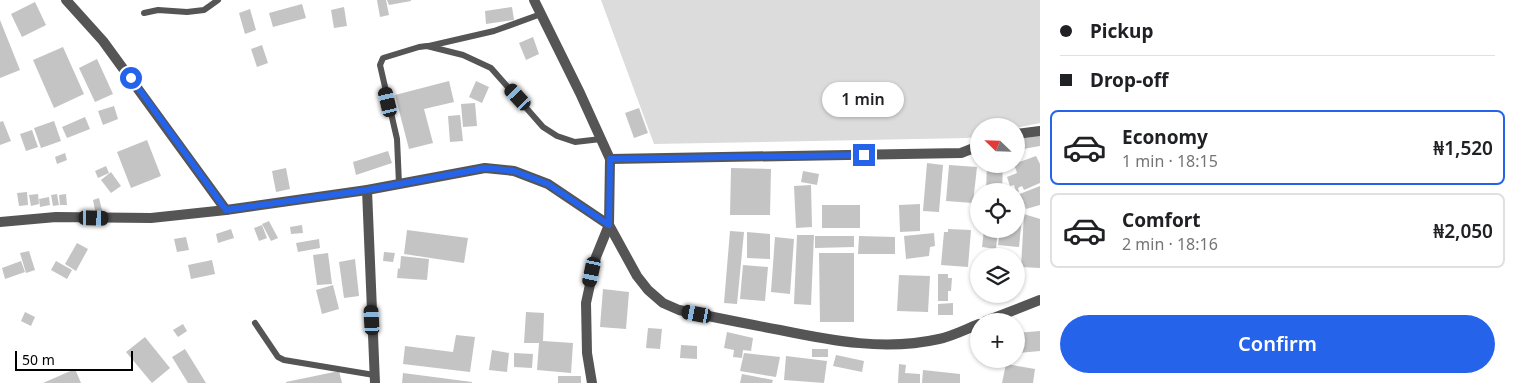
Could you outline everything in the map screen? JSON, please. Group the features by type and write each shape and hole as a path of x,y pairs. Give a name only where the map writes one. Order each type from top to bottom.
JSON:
{"street":[{"path":"66,0 102,41 226,210"},
{"path":"534,0 610,159 609,225 596,257 586,303 587,353 592,383"},
{"path":"1025,133 1040,131"},
{"path":"610,159 961,153 970,150"},
{"path":"0,222 56,217 151,218 226,210 367,190 485,168 514,171 548,184 609,225 637,276 648,290 663,303 679,310 837,341 864,344 892,345 918,343 942,339 970,328"},
{"path":"367,190 374,379"},
{"path":"1007,313 1040,300"}],"lane":[{"path":"144,13 158,10 187,12 204,10 218,0"},
{"path":"399,184 397,139 380,65 384,58 419,47 494,30 541,14"},
{"path":"428,46 463,55 490,68 543,127 557,136 575,142 601,139"},
{"path":"255,323 278,357 284,360 374,379"}],"shaded area":[{"path":"601,0 1040,0 1040,123 1025,126 1025,118 970,118 970,138 968,138 654,144"}],"building":[{"path":"377,0 386,0 389,15 380,17"},
{"path":"387,0 411,0 411,1 389,5"},
{"path":"35,2 46,25 22,37 11,14"},
{"path":"302,4 306,18 273,27 269,13"},
{"path":"344,7 347,26 334,28 331,10"},
{"path":"512,7 514,20 486,24 485,11"},
{"path":"250,9 256,30 245,34 239,13"},
{"path":"0,20 20,70 0,78"},
{"path":"533,37 539,54 526,60 519,43"},
{"path":"262,45 268,63 257,67 251,49"},
{"path":"63,47 84,94 54,108 33,60"},
{"path":"97,59 113,94 95,102 79,68"},
{"path":"449,81 454,102 424,109 433,143 409,149 395,95"},
{"path":"476,81 489,87 482,103 469,97"},
{"path":"475,103 477,126 463,127 461,104"},
{"path":"114,106 118,119 103,125 98,111"},
{"path":"639,108 648,133 634,138 625,113"},
{"path":"460,115 463,141 450,142 448,116"},
{"path":"85,117 90,129 67,138 62,127"},
{"path":"3,121 11,141 0,145 0,122"},
{"path":"54,121 61,141 41,148 34,128"},
{"path":"32,130 38,147 26,151 20,134"},
{"path":"1040,135 1040,146 1025,149 1025,137"},
{"path":"147,140 161,176 131,188 117,152"},
{"path":"388,151 392,163 356,175 353,162"},
{"path":"65,153 67,160 57,164 55,157"},
{"path":"1036,156 1040,164 1040,183 1025,190 1025,183 1009,183 1007,177 1017,173 1025,173 1025,160"},
{"path":"927,163 943,165 939,212 923,211"},
{"path":"949,165 970,166 970,173 976,173 975,183 970,183 970,203 946,201"},
{"path":"106,166 109,173 98,178 95,171"},
{"path":"286,168 290,189 276,192 272,171"},
{"path":"731,168 771,169 770,215 730,215"},
{"path":"803,171 819,174 817,185 801,182"},
{"path":"111,172 121,186 111,193 101,180"},
{"path":"987,173 1003,173 1002,183 986,183"},
{"path":"811,185 812,227 796,228 794,186"},
{"path":"1040,186 1040,205 1026,209 1025,192"},
{"path":"27,192 28,205 19,206 17,193"},
{"path":"38,194 39,204 31,206 29,195"},
{"path":"57,194 59,205 53,206 51,195"},
{"path":"66,194 67,205 60,205 59,195"},
{"path":"49,197 50,205 40,207 39,199"},
{"path":"99,198 103,214 96,215 93,200"},
{"path":"920,204 920,231 900,232 899,205"},
{"path":"822,205 860,205 860,228 822,228"},
{"path":"1025,214 1040,219 1040,268 1025,267 1025,248 1022,248 1023,238 1025,238"},
{"path":"269,221 278,238 271,241 262,224"},
{"path":"262,225 267,238 259,241 254,228"},
{"path":"302,225 303,233 291,234 290,227"},
{"path":"231,229 234,238 218,243 216,234"},
{"path":"948,229 970,230 968,267 941,265 944,232 948,232"},
{"path":"407,230 468,238 464,263 404,254"},
{"path":"730,231 744,232 737,304 724,303"},
{"path":"747,232 770,234 770,259 747,258"},
{"path":"934,233 935,246 930,247 929,256 906,259 904,236"},
{"path":"797,235 814,235 811,305 794,304"},
{"path":"815,236 854,236 854,247 815,248"},
{"path":"859,236 895,237 895,254 858,254"},
{"path":"186,237 189,250 177,252 174,239"},
{"path":"775,237 794,239 790,294 771,292"},
{"path":"983,238 997,238 996,248 982,247"},
{"path":"999,238 1020,238 1019,247 998,245"},
{"path":"319,239 320,248 298,252 296,243"},
{"path":"77,243 88,249 76,271 65,264"},
{"path":"29,251 35,270 26,273 20,253"},
{"path":"384,252 395,253 393,262 383,261"},
{"path":"328,253 332,284 317,285 313,255"},
{"path":"819,253 854,253 854,322 820,322"},
{"path":"401,256 429,259 427,280 397,278"},
{"path":"355,259 359,296 344,298 339,262"},
{"path":"212,260 215,274 191,279 188,265"},
{"path":"21,261 25,272 5,279 2,268"},
{"path":"56,261 72,270 67,279 51,270"},
{"path":"743,265 768,267 765,301 740,299"},
{"path":"938,274 948,274 948,278 952,278 951,291 948,291 948,301 938,301"},
{"path":"899,275 930,276 928,312 897,311"},
{"path":"333,285 339,309 322,314 316,290"},
{"path":"603,289 629,292 626,329 600,327"},
{"path":"953,303 953,315 938,315 938,304"},
{"path":"25,312 35,317 31,326 21,321"},
{"path":"526,312 544,313 543,341 573,343 571,373 537,370 539,343 524,343"},
{"path":"183,324 187,331 178,337 173,330"},
{"path":"648,328 662,329 660,349 646,348"},
{"path":"1040,331 1040,351 1025,352 1025,332"},
{"path":"727,332 753,338 751,351 743,350 742,358 733,357 734,350 724,348"},
{"path":"456,335 475,337 470,372 403,364 405,346 453,352"},
{"path":"145,337 170,368 152,383 126,352"},
{"path":"681,345 697,346 697,359 680,358"},
{"path":"185,349 206,383 188,383 172,357"},
{"path":"812,349 828,349 828,357 812,357"},
{"path":"492,350 509,353 507,372 489,370"},
{"path":"514,353 533,354 532,368 514,367"},
{"path":"744,353 780,357 776,377 740,371"},
{"path":"836,355 864,361 862,372 833,366"},
{"path":"786,356 827,361 824,383 784,380"},
{"path":"899,364 906,365 905,373 920,374 920,383 898,383"},
{"path":"1005,368 1035,369 1033,383 1002,383"},
{"path":"75,369 81,383 43,383"},
{"path":"923,370 960,374 960,383 922,383"},
{"path":"339,371 342,383 286,383 286,382"},
{"path":"403,373 472,382 472,383 402,383"},
{"path":"742,374 773,380 772,383 740,383"},
{"path":"558,376 581,376 581,383 558,383"}],"route":[{"path":"131,78 226,210 367,190 485,168 514,171 548,184 609,225 610,159 864,155"}]}
